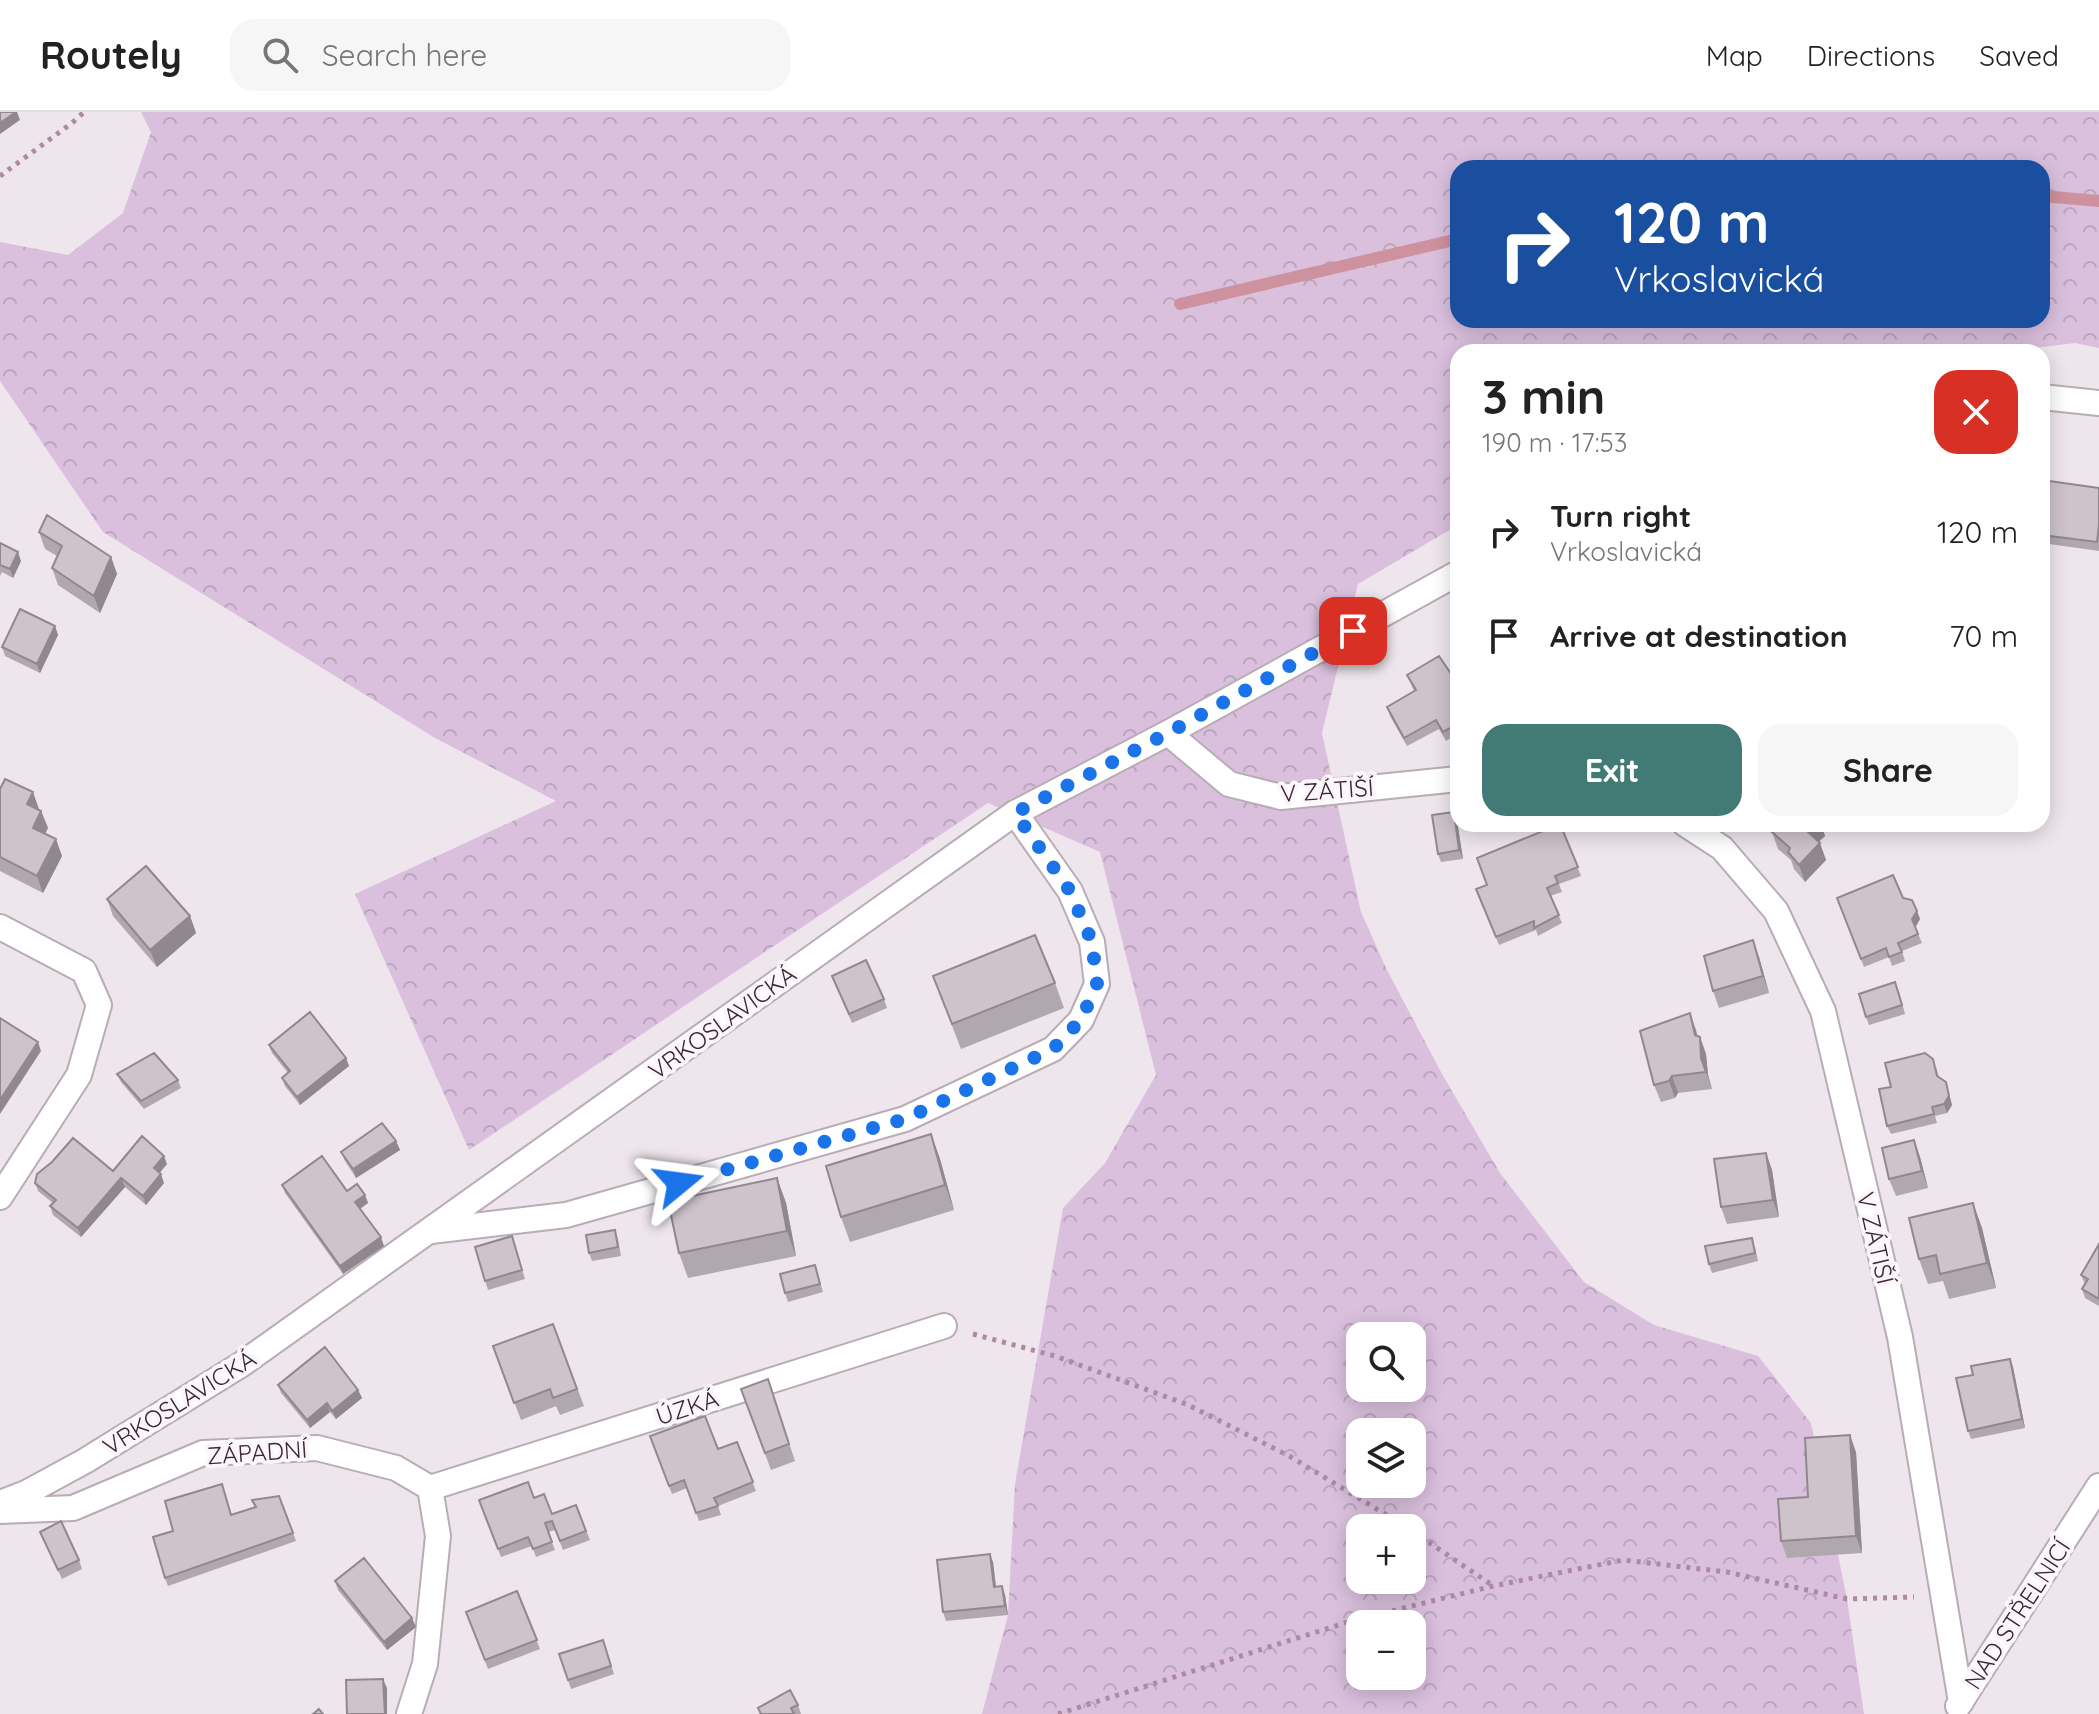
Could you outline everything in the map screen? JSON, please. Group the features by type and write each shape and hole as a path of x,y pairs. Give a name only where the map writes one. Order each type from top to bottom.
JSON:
{"street":[{"path":"2050,398 2099,403"},
{"name":"VRKOSLAVICKÁ","path":"0,1503 26,1493 85,1461 242,1364 1015,813 1168,733 1450,577"},
{"name":"V ZÁTIŠÍ","path":"1168,733 1229,784 1281,797 1450,780"},
{"name":"VRKOSLAVICKÁ","path":"428,1232 566,1215 905,1119 1053,1049 1081,1020 1097,984 1092,942 1070,891 1015,813"},
{"name":"V ZÁTIŠÍ","path":"1697,832 1722,848 1776,911 1823,1011 1900,1337 1943,1596 1956,1708"},
{"path":"0,927 84,971 99,1005 79,1075 0,1197"},
{"name":"ÚZKÁ","path":"430,1488 944,1326"},
{"name":"ZÁPADNÍ","path":"0,1511 73,1508 203,1453 218,1452 317,1448 396,1468 430,1488"},
{"name":"NAD STŘELNICÍ","path":"1956,1708 2099,1486"},
{"path":"409,1714 425,1664 438,1536 430,1488"}],"path":[{"path":"0,176 84,112"},
{"path":"944,1326 1055,1356 1186,1404 1291,1457 1385,1514"},
{"path":"1426,1540 1493,1586"},
{"path":"1058,1714 1351,1621 1493,1586 1623,1560 1727,1572 1847,1599 1943,1596"}],"green space":[{"path":"141,112 2099,112 2099,348 2075,343 2050,346 1450,344 1450,530 1358,584 1322,733 1361,912 1387,970 1442,1074 1500,1173 1584,1282 1654,1325 1758,1356 1811,1423 1847,1599 1864,1714 982,1714 1008,1615 1015,1484 1063,1208 1105,1163 1156,1075 1100,852 988,803 469,1150 355,894 556,801 435,738 103,532 0,381 0,242 68,255 123,213 151,132"}],"building":[{"path":"0,112 16,112 0,123"},
{"path":"2050,481 2099,488 2097,542 2050,536"},
{"path":"47,515 111,557 94,596 52,568 62,546 39,532"},
{"path":"0,543 18,552 10,569 0,565"},
{"path":"20,609 55,626 37,664 2,647"},
{"path":"1439,656 1450,672 1450,728 1443,732 1436,720 1404,738 1387,707 1416,690 1407,675"},
{"path":"5,779 33,792 27,804 41,811 33,828 56,839 37,876 0,857 0,789"},
{"path":"1450,813 1450,832 1457,832 1459,850 1438,854 1432,815"},
{"path":"1540,832 1563,832 1578,867 1555,876 1558,883 1547,888 1559,915 1534,928 1534,921 1496,937 1476,889 1487,885 1477,858"},
{"path":"1772,832 1808,832 1820,843 1799,865 1788,852 1790,848"},
{"path":"146,866 190,916 150,950 107,899"},
{"path":"1893,875 1903,898 1912,900 1917,911 1912,919 1918,934 1898,943 1902,952 1889,957 1886,948 1861,959 1837,898"},
{"path":"1035,935 1055,983 952,1024 933,976"},
{"path":"1753,940 1763,976 1713,991 1704,956"},
{"path":"866,960 884,999 849,1014 832,976"},
{"path":"1895,982 1902,1005 1866,1017 1859,994"},
{"path":"310,1012 346,1058 297,1097 282,1078 290,1071 269,1045"},
{"path":"1690,1013 1695,1035 1700,1037 1701,1058 1706,1072 1672,1076 1669,1081 1654,1085 1640,1031"},
{"path":"0,1018 38,1042 0,1100"},
{"path":"154,1053 178,1080 141,1101 117,1074"},
{"path":"1925,1053 1933,1059 1937,1076 1946,1082 1949,1096 1944,1104 1932,1107 1934,1114 1887,1126 1879,1089 1891,1087 1885,1063"},
{"path":"382,1123 396,1141 353,1169 341,1152"},
{"path":"931,1134 945,1185 841,1217 826,1166"},
{"path":"142,1136 164,1156 154,1168 161,1174 143,1196 121,1178 78,1228 50,1206 56,1200 35,1183 37,1174 73,1138 113,1171"},
{"path":"1914,1140 1922,1171 1889,1179 1882,1148"},
{"path":"1766,1153 1773,1200 1721,1207 1714,1159"},
{"path":"322,1156 347,1191 357,1184 365,1195 355,1202 381,1237 340,1266 282,1185"},
{"path":"777,1178 787,1231 679,1253 668,1201"},
{"path":"1973,1203 1987,1263 1940,1274 1936,1255 1919,1259 1909,1218"},
{"path":"615,1230 618,1247 589,1253 586,1235"},
{"path":"512,1236 522,1270 485,1281 475,1247"},
{"path":"1752,1238 1755,1253 1709,1264 1705,1246"},
{"path":"2099,1244 2099,1299 2082,1289 2088,1279 2081,1275"},
{"path":"815,1265 820,1284 785,1293 780,1274"},
{"path":"553,1324 577,1389 553,1398 550,1389 514,1403 493,1346"},
{"path":"325,1347 358,1390 332,1411 327,1403 307,1420 278,1385"},
{"path":"2010,1359 2022,1419 1968,1431 1956,1378 1973,1375 1971,1366"},
{"path":"768,1379 789,1444 765,1453 741,1389"},
{"path":"705,1416 718,1449 737,1442 753,1482 714,1498 718,1506 696,1513 684,1480 669,1486 650,1436"},
{"path":"1850,1435 1856,1536 1781,1541 1778,1499 1808,1497 1805,1438"},
{"path":"528,1482 534,1498 544,1494 552,1514 576,1505 586,1531 560,1541 552,1521 545,1523 552,1542 533,1549 528,1537 498,1549 479,1500"},
{"path":"222,1484 231,1515 256,1507 252,1500 279,1496 293,1533 165,1578 153,1537 173,1531 165,1501"},
{"path":"61,1521 79,1560 58,1570 40,1532"},
{"path":"990,1554 994,1587 1002,1586 1005,1606 943,1612 937,1560"},
{"path":"364,1558 412,1618 384,1642 335,1581"},
{"path":"517,1591 537,1640 485,1660 466,1612"},
{"path":"603,1640 611,1666 568,1680 559,1654"},
{"path":"383,1679 385,1714 347,1714 346,1680"},
{"path":"790,1690 798,1705 791,1708 794,1714 761,1714 758,1708"}],"waterway":[{"path":"2050,197 2099,201"},
{"path":"1180,304 1450,241"}],"route":[{"path":"679,1183 905,1119 1053,1049 1081,1020 1097,984 1092,942 1070,891 1015,813 1353,631"}]}
